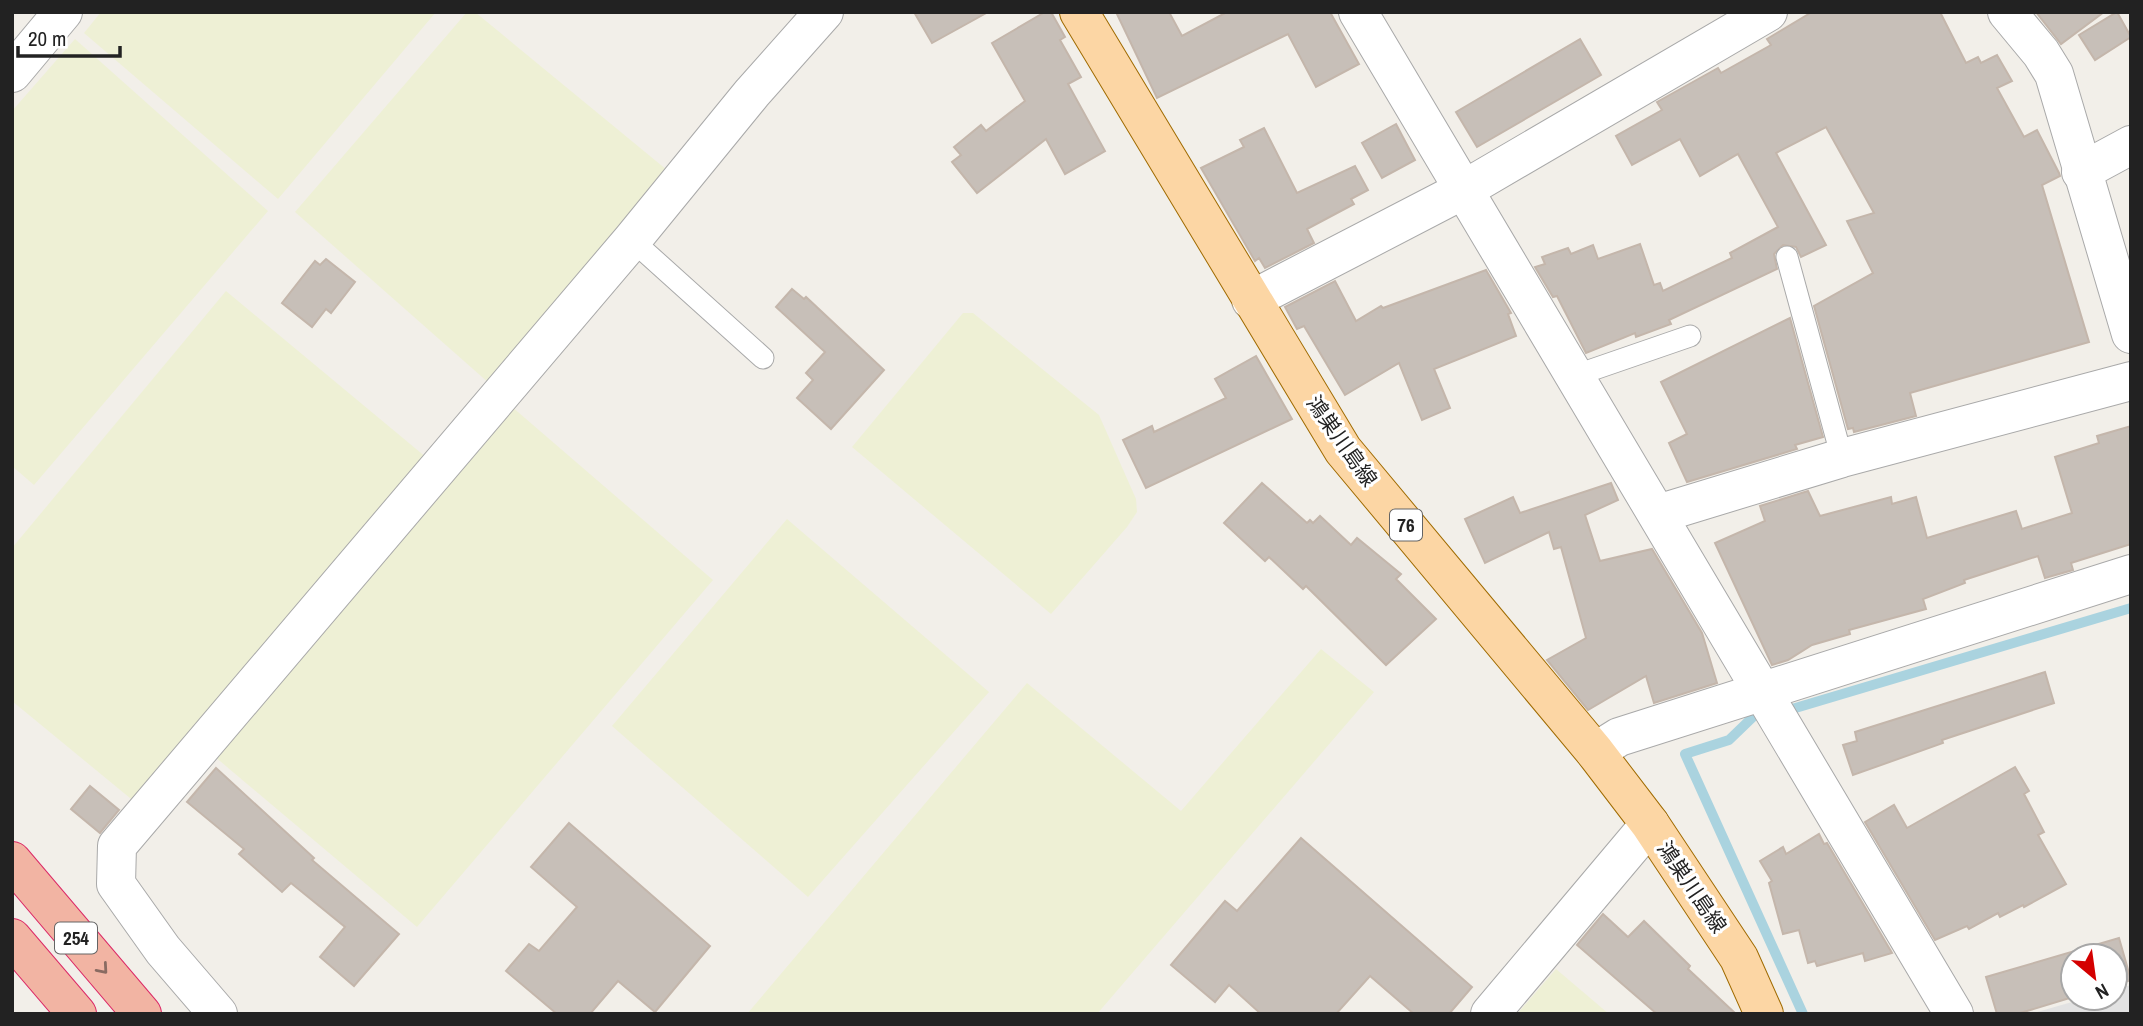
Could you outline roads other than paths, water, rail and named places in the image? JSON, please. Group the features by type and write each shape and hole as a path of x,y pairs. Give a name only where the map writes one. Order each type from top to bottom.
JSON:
{"highway":[{"name":"254","path":"12,861 142,1014"},
{"name":"254","path":"16,953 78,1014"}],"main road":[{"name":"鴻巣川島線","path":"1079,12 1343,450 1595,752 1650,824 1739,958 1764,1014"}],"street":[{"path":"12,73 63,12"},
{"path":"218,1014 163,950 116,884 117,846 632,240 752,93 824,12"},
{"path":"1358,12 1954,1014"},
{"path":"1251,300 1465,189 1768,12"},
{"path":"2007,12 2041,53 2054,74 2131,334"},
{"path":"2081,172 2131,145"},
{"path":"1658,514 1842,458 2131,381"},
{"path":"1595,752 1619,737 2131,574"},
{"path":"1490,1014 1650,824"}],"lane":[{"path":"632,240 763,358"},
{"path":"1787,257 1842,458"},
{"path":"1574,376 1690,336"}],"waterway":[{"path":"1782,712 2131,608"},
{"path":"1766,713 1756,714 1729,740 1685,754 1803,1014"}]}
